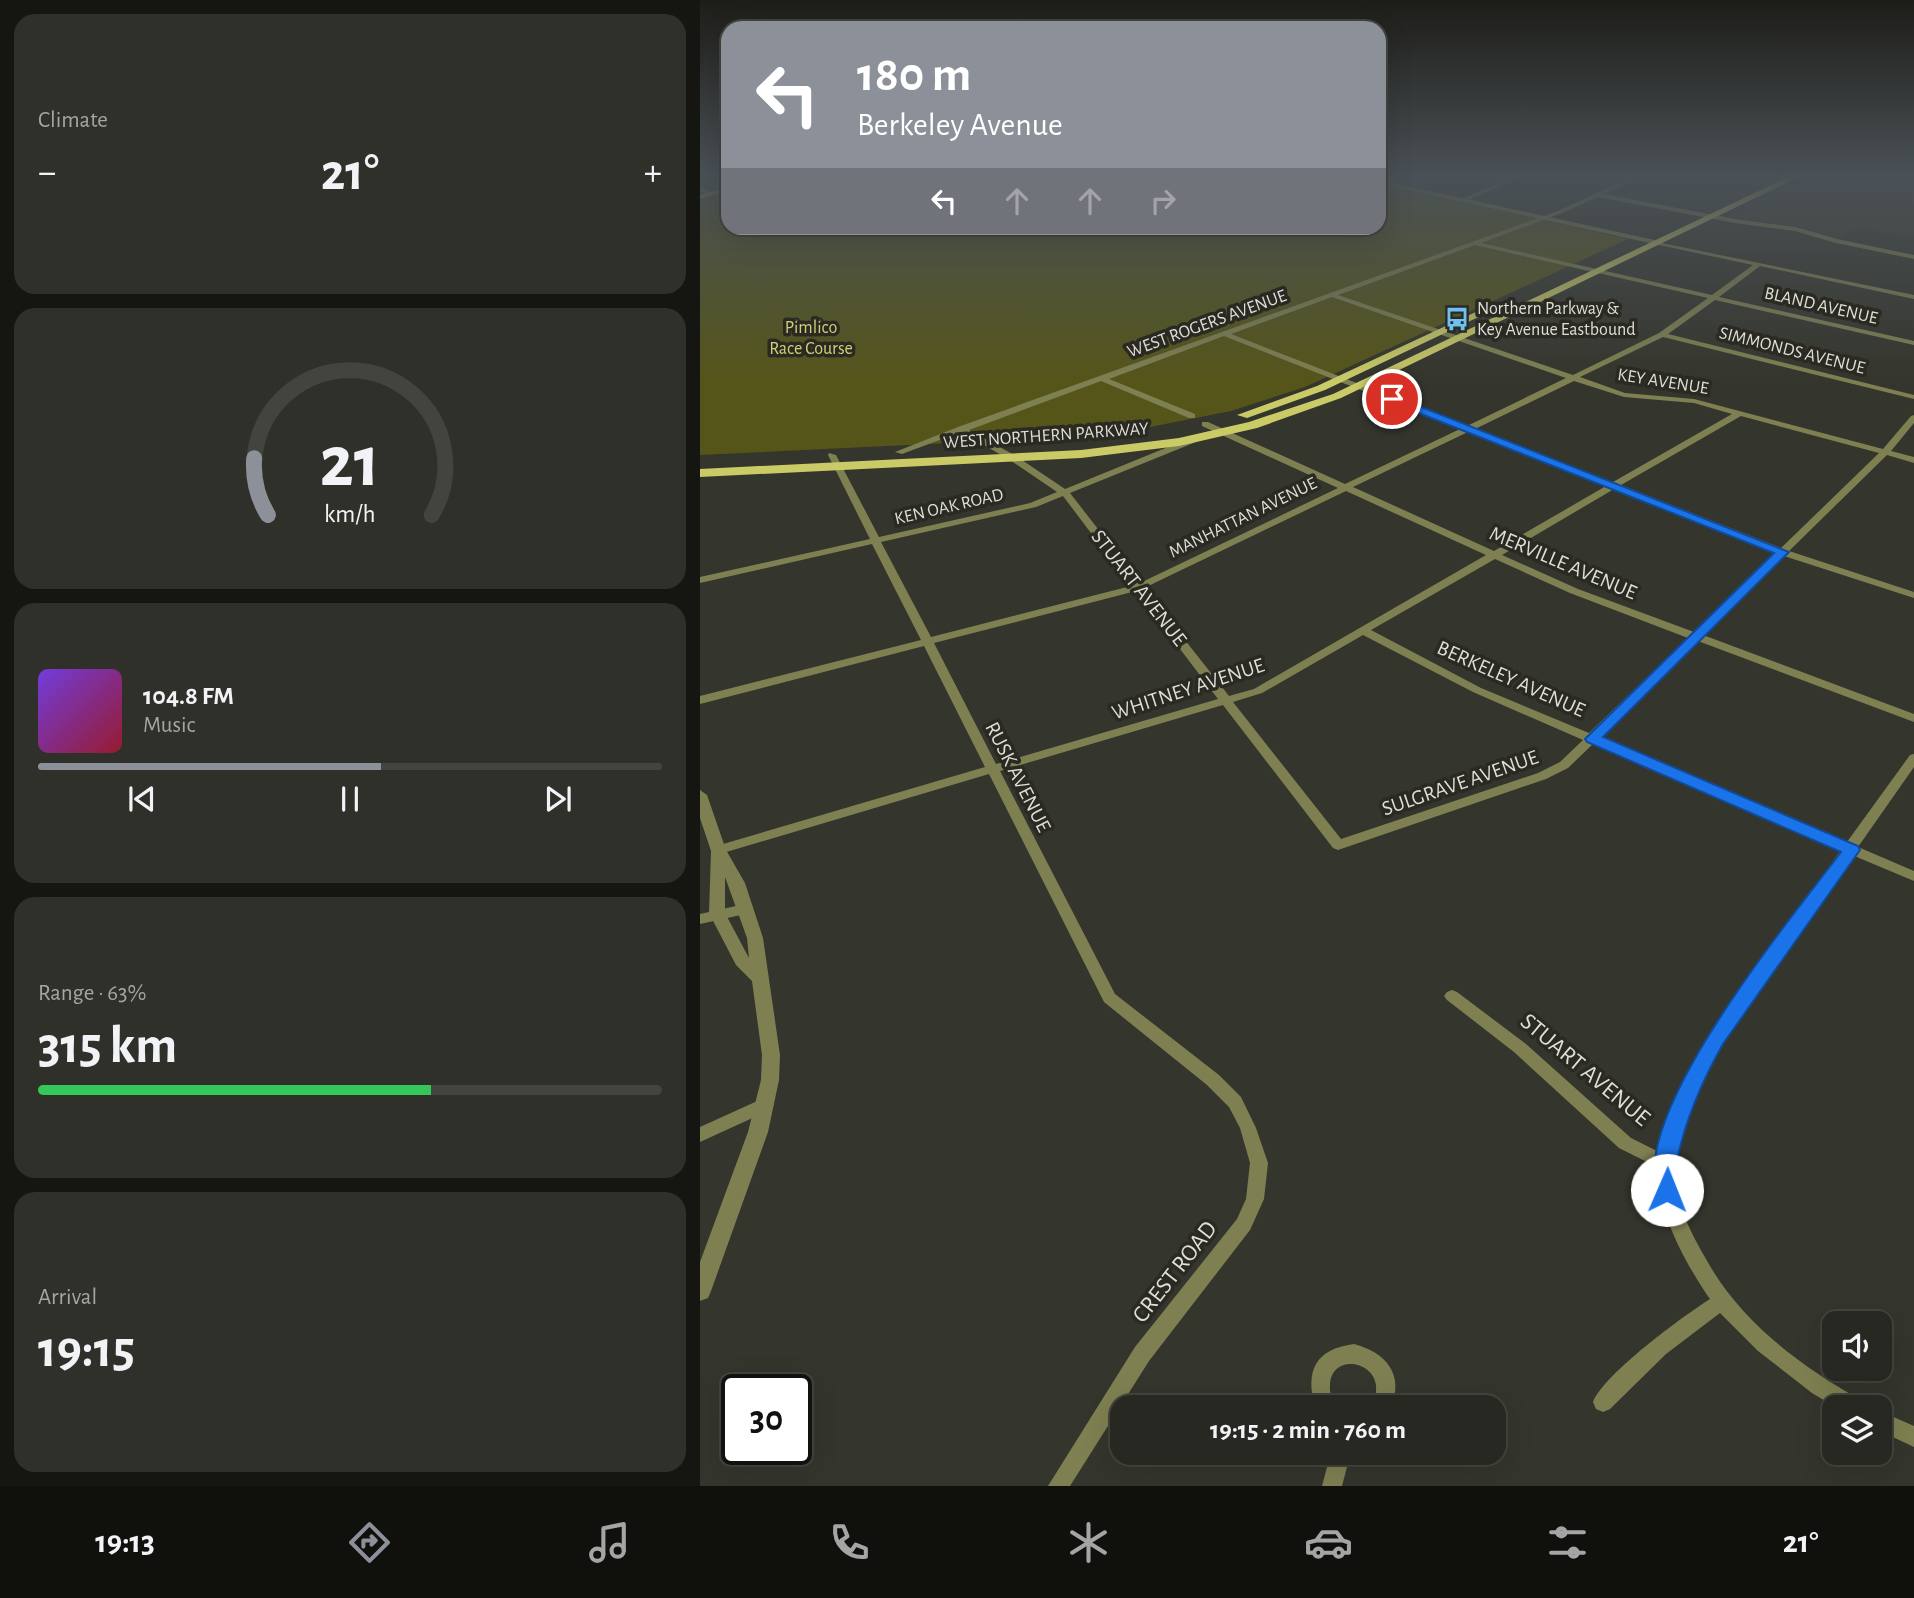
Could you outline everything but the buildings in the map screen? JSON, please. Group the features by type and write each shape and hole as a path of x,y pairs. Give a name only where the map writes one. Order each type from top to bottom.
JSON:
{"main road":[{"path":"1507,302 1630,244"},
{"name":"WEST NORTHERN PARKWAY","path":"700,461 1013,458 1114,451 1223,433 1298,411 1359,386 1655,244"},
{"name":"WEST NORTHERN PARKWAY","path":"700,473 835,461 899,452 1111,440 1205,424 1283,403 1342,379 1495,307"}],"street":[{"name":"WEST ROGERS AVENUE","path":"899,452 1471,244"},
{"name":"BLAND AVENUE","path":"1481,244 1914,343"},
{"path":"1664,244 1914,297"},
{"path":"1852,244 1914,257"},
{"name":"MANHATTAN AVENUE","path":"700,700 1139,587 1662,335 1759,264"},
{"name":"KEY AVENUE","path":"1332,295 1629,396 1688,400 1914,460"},
{"path":"1225,334 1783,552 1914,595"},
{"name":"SIMMONDS AVENUE","path":"1662,335 1914,397"},
{"path":"1103,379 1192,416"},
{"name":"WHITNEY AVENUE","path":"718,850 1227,701 1266,687 1740,413"},
{"name":"SULGRAVE AVENUE","path":"1338,845 1555,771 1593,739 1885,453 1914,418"},
{"name":"MERVILLE AVENUE","path":"1205,424 1597,600 1914,718"},
{"name":"STUART AVENUE","path":"961,429 1013,458 1065,493 1338,845"},
{"name":"KEN OAK ROAD","path":"700,580 1033,506 1196,438"},
{"name":"RUSK AVENUE","path":"835,461 1109,998 1213,1080"},
{"name":"BERKELEY AVENUE","path":"1364,631 1467,686 1914,876"},
{"path":"1835,1395 1805,1376 1722,1301 1689,1247 1676,1216 1667,1190 1665,1163 1681,1108 1695,1075 1716,1038 1852,850 1914,758"},
{"path":"700,794 703,817 737,883 757,946 771,1055 766,1104 700,1291"},
{"path":"718,850 717,913 743,961 759,977"},
{"path":"700,919 744,909"},
{"name":"STUART AVENUE","path":"1452,996 1520,1048 1625,1143 1665,1163"},
{"name":"CREST ROAD","path":"1059,1486 1142,1354 1244,1224 1255,1199 1259,1163 1248,1128 1235,1102 1213,1080"},
{"path":"700,1135 766,1104"},
{"path":"1603,1402 1633,1369 1666,1340 1722,1301"},
{"path":"1319,1395 1318,1382 1324,1367 1332,1359 1344,1354 1358,1354 1374,1361 1383,1372 1387,1388 1384,1395"},
{"path":"1892,1427 1914,1437"},
{"path":"1332,1486 1338,1465"}],"green space":[{"name":"Pimlico Race Course","path":"700,244 1616,244 1305,387 1231,411 1140,429 1053,438 700,455"}],"place":[{"name":"Northern Parkway & Key Avenue Eastbound","path":"1457,319"}],"route":[{"path":"1392,399 1783,552 1593,739 1852,850 1716,1038 1695,1075 1681,1108 1665,1163 1667,1190"}]}
